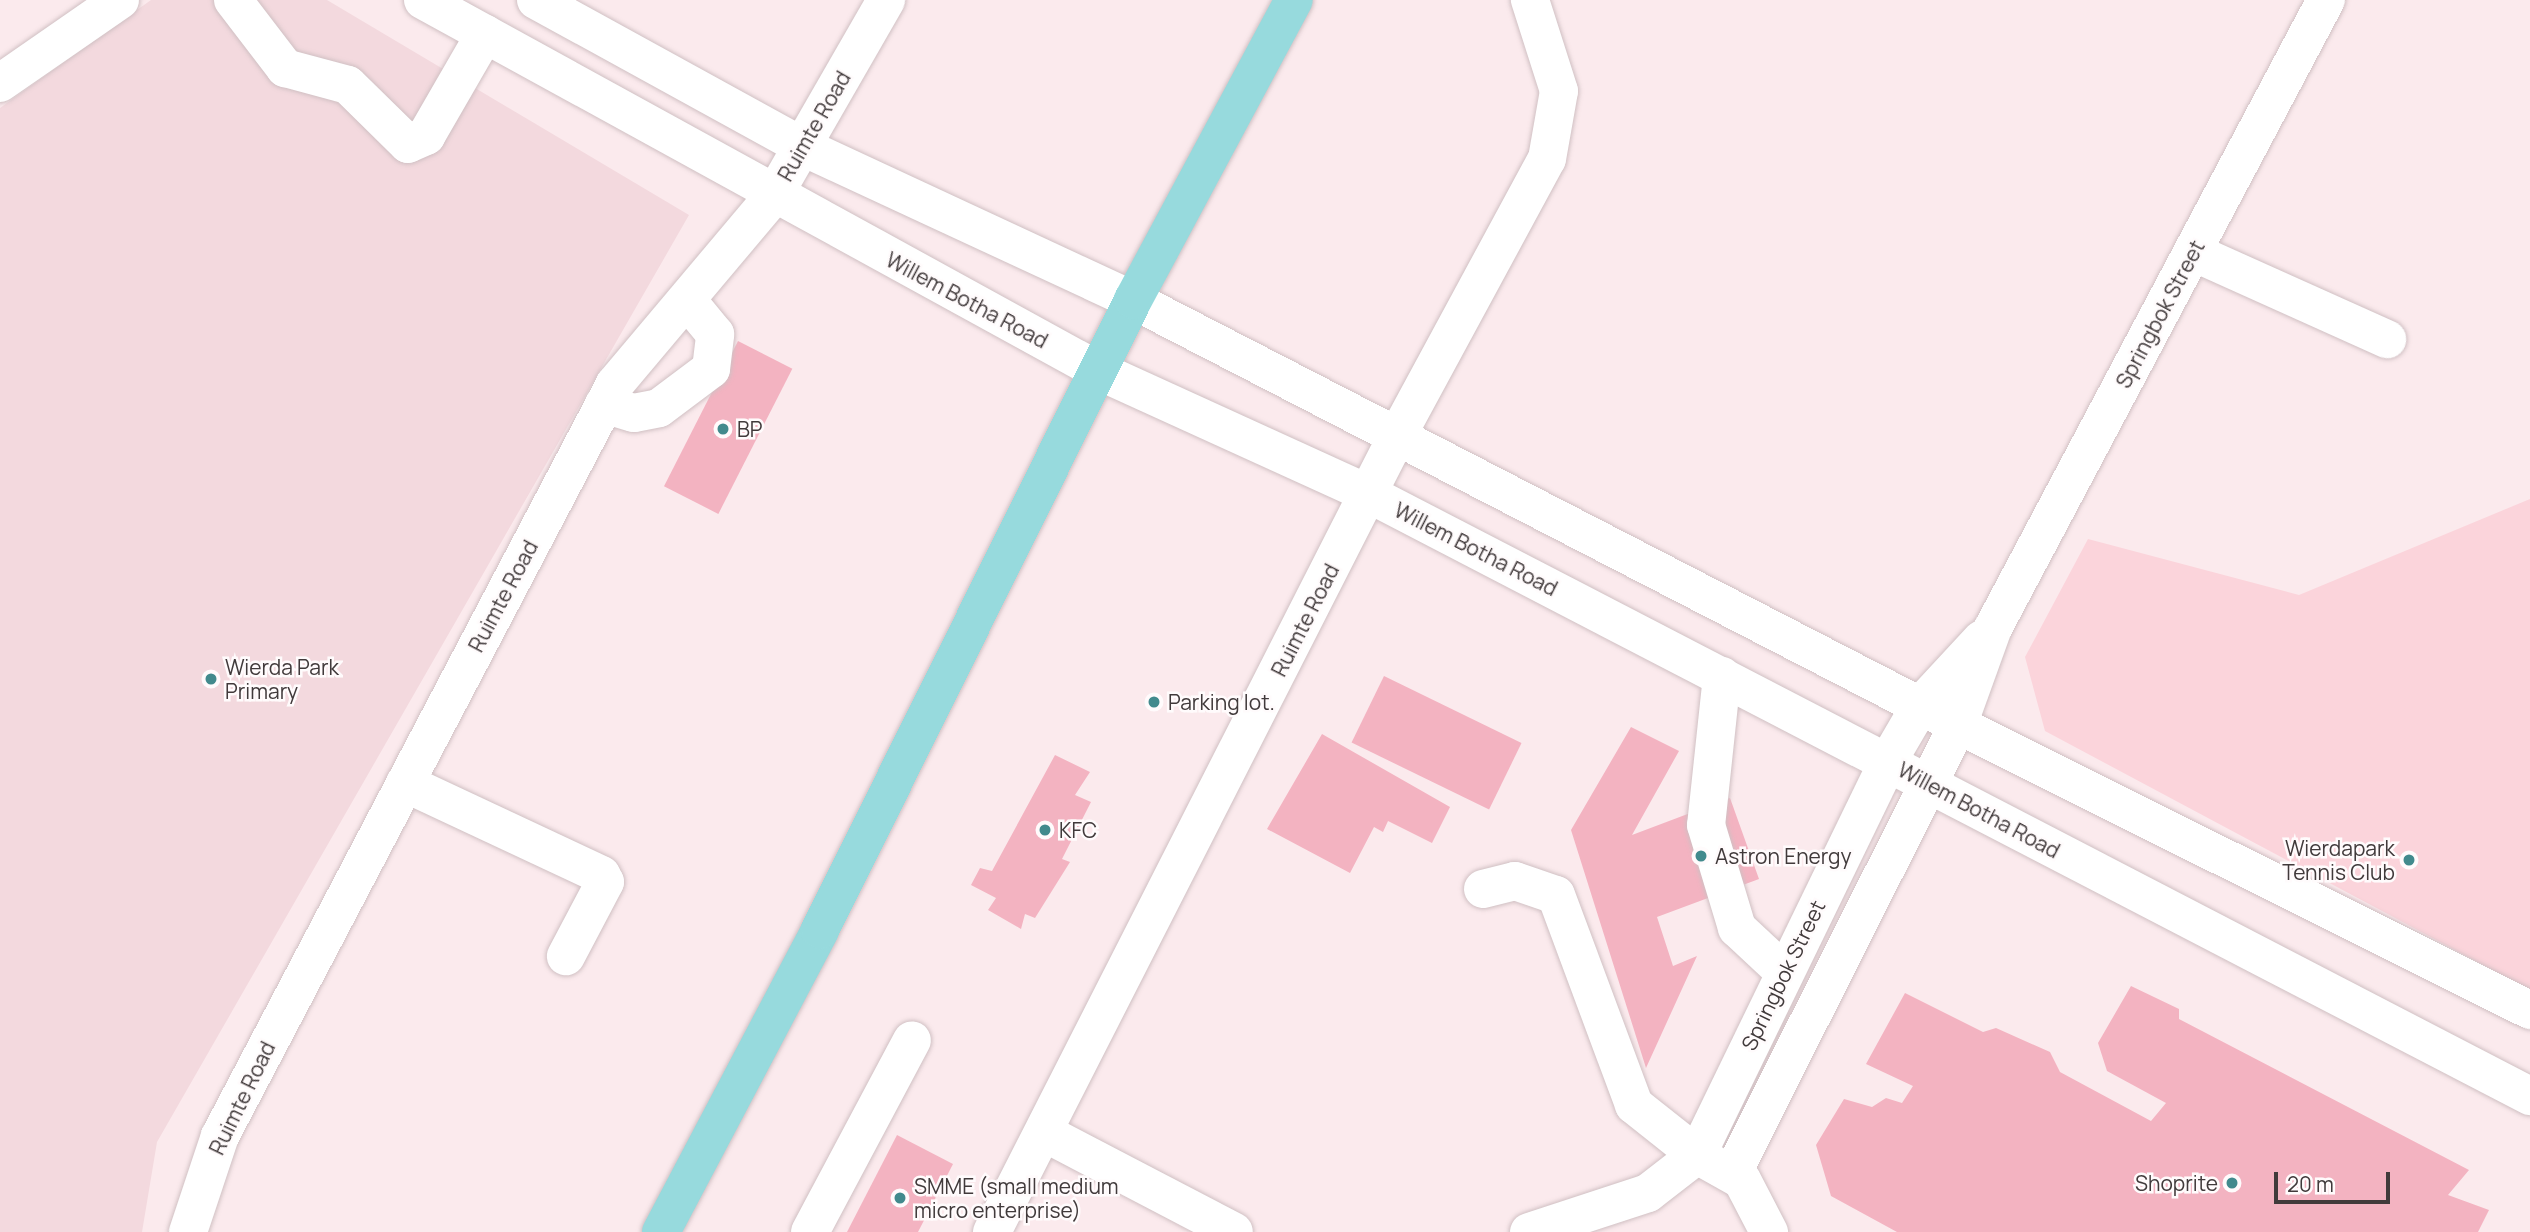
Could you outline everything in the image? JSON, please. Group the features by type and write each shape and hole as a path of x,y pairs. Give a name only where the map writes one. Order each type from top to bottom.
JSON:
{"main road":[{"path":"661,1232 1133,300 1294,0"}],"street":[{"path":"0,83 120,0"},
{"path":"233,0 285,68 348,85 408,144 426,136 485,34"},
{"name":"Willem Botha Road","path":"424,0 774,195 1099,371 1369,494 2530,1096"},
{"path":"536,0 803,147 1133,300 1920,706 2530,1010"},
{"name":"Ruimte Road","path":"188,1232 220,1136 604,404 644,342 687,300 774,195 886,0"},
{"name":"Ruimte Road","path":"992,1232 1045,1133 1397,436 1553,145 1561,109 1557,75 1530,0"},
{"name":"Springbok Street","path":"1733,1172 1926,783 1958,725 1993,628 2326,0"},
{"path":"2193,252 2387,339"},
{"path":"604,404 634,414 659,408 711,369 715,334 687,300"},
{"name":"Springbok Street","path":"1529,1232 1648,1193 1697,1155 1888,761 1920,706 1993,628"},
{"path":"1722,676 1706,825 1737,928 1784,972"},
{"path":"405,783 601,875 605,882 566,956"},
{"path":"1483,889 1515,881 1556,895 1634,1105 1697,1155 1733,1172 1769,1232"},
{"path":"810,1232 912,1040"},
{"path":"1045,1133 1226,1230"}],"shaded area":[{"name":"Wierda Park Primary","path":"151,0 327,0 689,215 157,1142 142,1232 0,1232 0,108"},
{"name":"Wierdapark Tennis Club","path":"2530,499 2530,990 2045,731 2025,657 2088,539 2299,595"}],"building":[{"path":"738,341 792,369 718,514 664,486"},
{"path":"1384,676 1522,743 1489,810 1352,743"},
{"path":"1631,727 1679,751 1632,835 1730,798 1759,879 1657,917 1673,966 1697,956 1646,1068 1571,830"},
{"path":"1322,734 1450,807 1432,843 1388,821 1383,832 1374,827 1350,873 1267,829"},
{"name":"KFC","path":"1055,755 1090,772 1075,795 1091,802 1062,859 1070,862 1035,918 1025,914 1021,929 988,910 996,898 971,885 980,868 992,871"},
{"path":"2131,986 2179,1009 2179,1019 2469,1170 2448,1195 2489,1210 2478,1232 1897,1232 1831,1196 1816,1145 1844,1099 1872,1107 1886,1098 1902,1103 1913,1086 1866,1064 1905,993 1983,1032 1996,1028 2050,1052 2060,1072 2151,1121 2166,1103 2107,1071 2098,1043"},
{"name":"SMME (small medium micro enterprise)","path":"897,1135 953,1164 918,1232 847,1232"}],"place":[{"name":"BP","path":"723,429"},
{"name":"Wierda Park Primary","path":"211,679"},
{"name":"Parking lot.","path":"1154,702"},
{"name":"KFC","path":"1045,830"},
{"name":"Astron Energy","path":"1701,856"},
{"name":"Wierdapark Tennis Club","path":"2409,860"},
{"name":"Shoprite","path":"2232,1183"},
{"name":"SMME (small medium micro enterprise)","path":"900,1198"}]}
